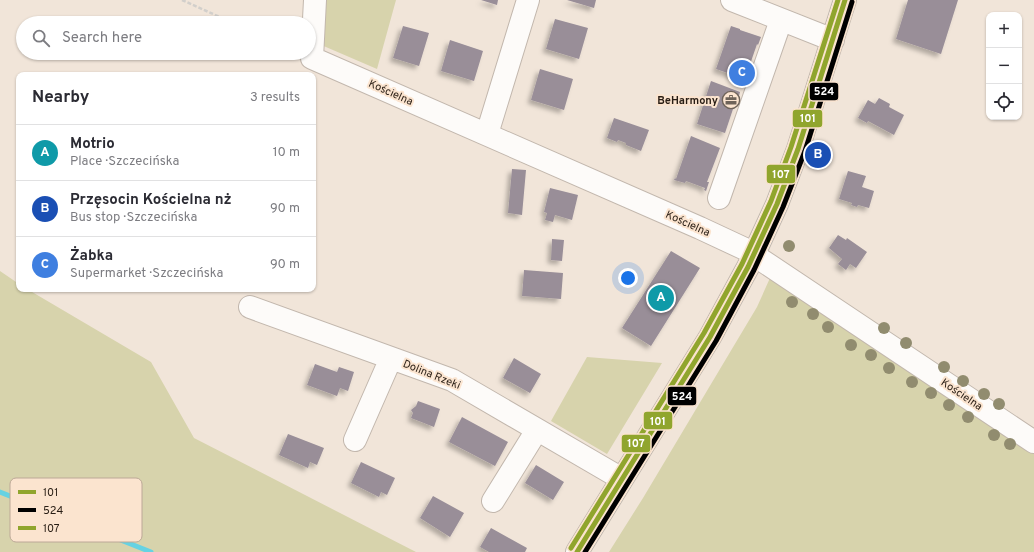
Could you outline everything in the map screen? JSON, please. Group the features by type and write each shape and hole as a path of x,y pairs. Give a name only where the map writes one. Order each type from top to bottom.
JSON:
{"street":[{"name":"Kościelna","path":"314,16 315,0"},
{"path":"487,134 528,0"},
{"path":"732,0 832,40"},
{"path":"577,552 717,326 754,255 777,204 798,149 845,0"},
{"path":"719,198 781,20"},
{"name":"Kościelna","path":"316,60 706,230 754,255 1034,442"},
{"name":"Dolina Rzeki","path":"250,307 452,380 622,479"},
{"path":"355,440 391,358"},
{"path":"493,501 537,430"}],"path":[{"path":"182,0 217,16"}],"shaded area":[{"path":"322,0 396,0 377,69 319,44"},
{"path":"0,271 16,282 16,292 32,292 151,362 194,438 416,552 0,552"},
{"path":"770,278 1034,454 1034,552 609,552 757,307"},
{"path":"587,357 662,363 607,454 551,421"}],"building":[{"path":"481,0 498,0 497,5"},
{"path":"567,0 596,0 594,8"},
{"path":"908,0 958,0 941,54 896,39"},
{"path":"555,19 588,28 579,59 546,49"},
{"path":"403,26 429,33 419,66 393,58"},
{"path":"731,26 761,37 758,45 757,44 745,79 716,69"},
{"path":"450,40 483,51 474,81 441,71"},
{"path":"540,69 573,79 564,110 531,100"},
{"path":"711,81 740,92 725,133 697,124"},
{"path":"879,98 890,104 889,107 904,115 894,135 868,121 867,123 858,118 868,100 875,104"},
{"path":"614,118 649,130 641,151 626,145 626,143 618,140 617,142 607,138"},
{"path":"691,136 720,148 707,182 709,182 706,191 704,190 705,188 686,181 685,183 674,180 675,178 676,179"},
{"path":"512,169 526,170 522,215 508,213"},
{"path":"848,171 866,176 862,187 874,191 869,208 858,205 857,207 851,205 852,203 839,199"},
{"path":"550,188 578,195 572,220 555,215 553,222 545,220 547,213 544,212"},
{"path":"838,235 846,240 847,238 867,252 856,268 850,264 846,270 838,264 842,259 829,248"},
{"path":"552,239 564,240 562,261 551,260"},
{"path":"671,251 700,268 651,346 622,328"},
{"path":"524,270 563,273 561,299 522,296"},
{"path":"514,358 541,374 530,393 503,378"},
{"path":"315,364 337,372 339,367 354,372 348,391 340,388 337,396 307,385"},
{"path":"418,401 440,409 434,427 411,418 413,413 411,410 416,406"},
{"path":"462,417 508,442 495,466 449,442"},
{"path":"288,434 324,448 317,465 310,462 308,468 279,455"},
{"path":"361,462 395,478 387,495 381,492 379,497 351,483"},
{"path":"536,465 564,482 553,500 525,483"},
{"path":"433,496 464,513 450,537 420,518"},
{"path":"491,528 527,548 525,552 489,552 480,547"}],"waterway":[{"path":"0,492 10,496"},
{"path":"126,542 151,552"}],"transit line":[{"name":"107","path":"571,548 704,333 742,264 771,201 791,147 838,0"},
{"name":"101","path":"577,552 710,337 748,267 777,204 798,149 845,0"},
{"name":"524","path":"585,552 716,341 754,270 783,207 805,151 852,2"}],"place":[{"name":"Żabka","path":"742,73"},
{"name":"BeHarmony","path":"731,100"},
{"name":"Przęsocin Kościelna nż","path":"818,155"},
{"name":"Motrio","path":"661,298"}]}
